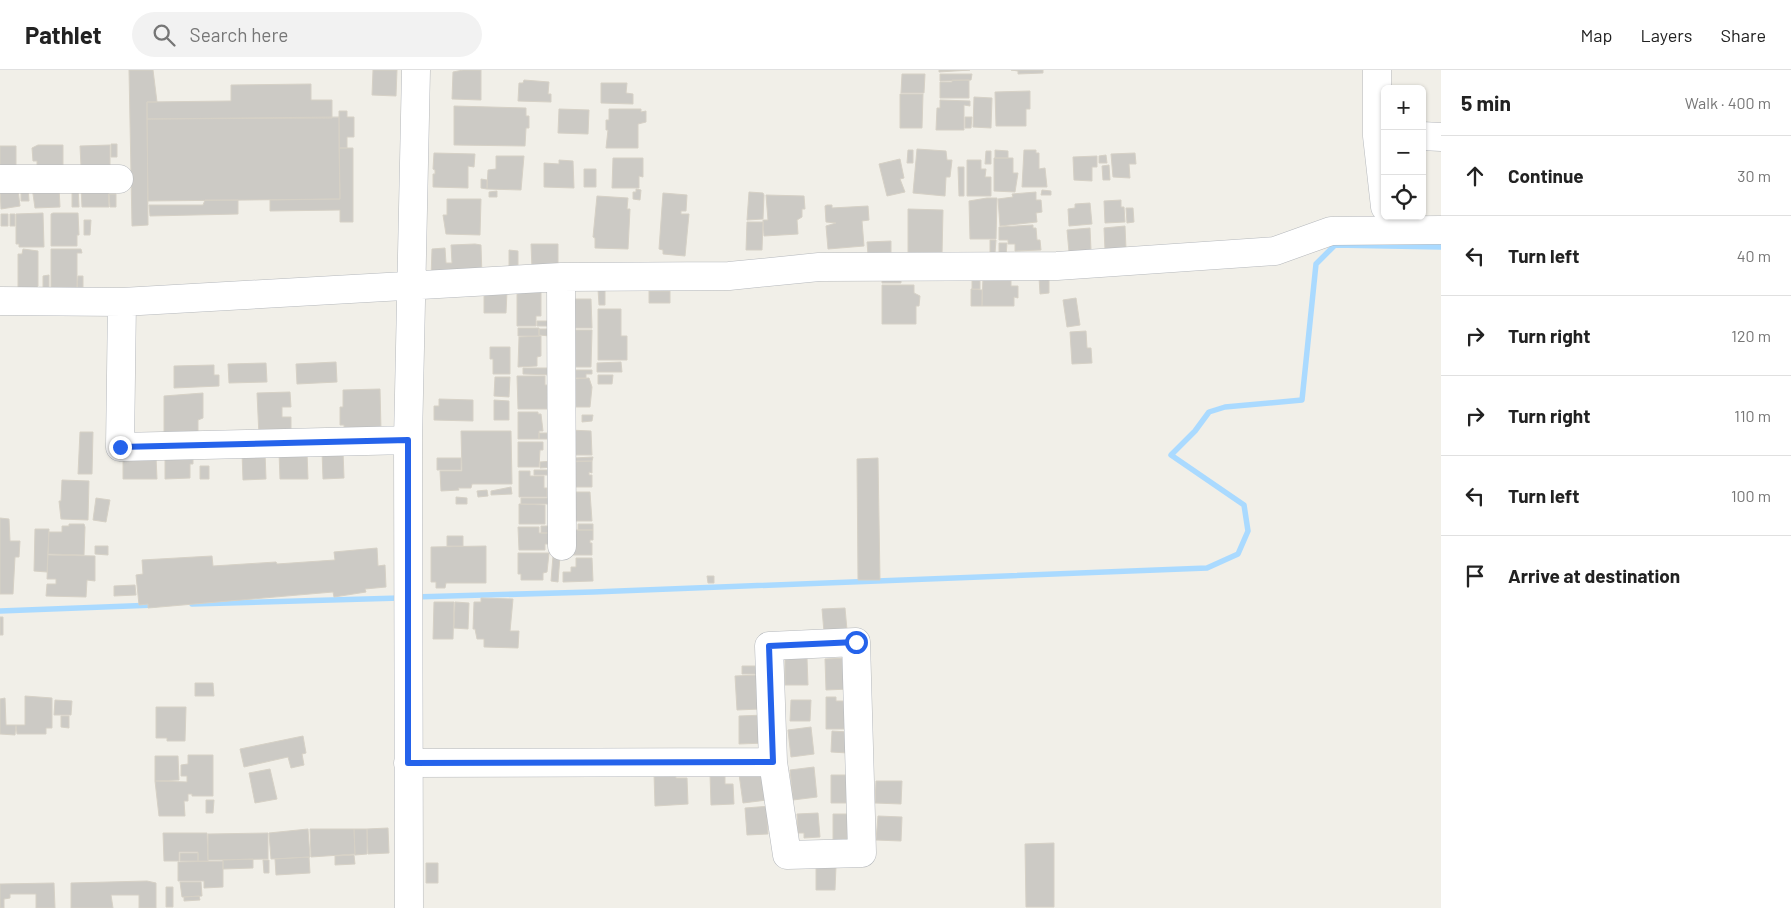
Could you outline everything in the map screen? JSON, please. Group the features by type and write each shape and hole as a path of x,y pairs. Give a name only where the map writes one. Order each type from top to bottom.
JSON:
{"street":[{"path":"409,908 408,440 413,286 416,70"},
{"path":"1377,70 1381,136"},
{"path":"1426,136 1441,137"},
{"path":"0,179 119,179"},
{"path":"0,301 122,302 561,277 729,276 819,267 1057,266 1275,251 1331,231 1381,219"},
{"path":"1395,220 1441,230"},
{"path":"561,277 562,546"},
{"path":"122,302 120,447 408,440"},
{"path":"856,642 862,853 787,855 773,762 769,646 856,642"},
{"path":"408,763 773,762"}],"building":[{"path":"129,70 153,70 157,102 147,102 148,225 132,226"},
{"path":"373,70 397,70 396,96 372,95"},
{"path":"481,70 481,100 452,99 453,72"},
{"path":"939,70 970,70 939,72"},
{"path":"1011,70 1043,70 1043,73 1018,74 1018,71"},
{"path":"902,74 925,74 924,93 901,93"},
{"path":"940,74 972,74 971,80 940,81"},
{"path":"524,80 549,82 548,94 551,94 551,102 518,101 519,83 523,83"},
{"path":"952,80 969,80 969,98 940,98 940,82 952,82"},
{"path":"601,83 627,83 626,93 633,94 633,104 601,103"},
{"path":"311,84 311,100 332,100 332,118 147,119 147,102 231,101 231,85"},
{"path":"1030,91 1030,109 1026,109 1026,126 996,126 995,92"},
{"path":"900,94 923,94 922,128 900,128"},
{"path":"974,97 992,98 991,128 973,127"},
{"path":"940,100 970,101 970,106 964,105 964,130 936,130 937,108 940,108"},
{"path":"454,106 526,108 526,116 529,116 529,128 526,128 525,146 454,145"},
{"path":"559,109 589,110 588,134 558,133"},
{"path":"609,109 641,109 641,112 646,111 646,122 638,124 638,148 606,148 608,130 606,130 606,120 609,120"},
{"path":"339,111 347,111 347,117 354,117 354,137 347,137 347,148 339,148"},
{"path":"339,117 340,199 148,201 147,119"},
{"path":"965,117 972,117 971,128 965,128"},
{"path":"111,144 117,144 117,157 111,157"},
{"path":"38,145 63,145 63,167 37,169 37,161 33,161 32,148"},
{"path":"110,145 110,167 81,166 80,146"},
{"path":"0,146 16,146 16,169 0,169"},
{"path":"339,148 353,148 353,222 340,222 340,210 270,211 270,200 340,199"},
{"path":"917,149 946,151 947,160 952,160 950,177 946,177 945,196 913,193"},
{"path":"908,150 913,150 913,163 907,163"},
{"path":"995,150 1008,151 1008,158 995,158"},
{"path":"1024,150 1036,150 1036,153 1039,153 1039,169 1045,168 1047,187 1022,187"},
{"path":"986,151 991,151 991,164 985,164"},
{"path":"434,153 475,154 474,167 468,166 468,188 433,187 433,174 435,174 433,169"},
{"path":"1135,153 1136,164 1129,164 1130,178 1113,177 1111,154"},
{"path":"1106,155 1107,163 1099,163 1099,156"},
{"path":"496,156 524,156 521,190 487,189 488,170 496,169"},
{"path":"1097,156 1097,167 1092,167 1092,181 1074,180 1073,157"},
{"path":"613,158 643,158 643,177 639,176 639,188 612,188"},
{"path":"994,158 1013,158 1013,173 1018,173 1015,192 994,191"},
{"path":"900,159 904,178 900,179 905,192 887,196 879,164"},
{"path":"559,160 573,161 574,188 544,187 544,163 559,164"},
{"path":"967,160 981,160 981,169 986,169 985,177 991,177 991,196 967,196"},
{"path":"1109,165 1110,180 1103,180 1102,166"},
{"path":"958,167 964,167 964,196 959,196"},
{"path":"584,169 596,169 596,187 584,187"},
{"path":"481,179 487,180 487,189 481,188"},
{"path":"21,186 28,186 29,201 21,201"},
{"path":"72,186 78,186 79,207 72,207"},
{"path":"81,186 108,186 109,207 82,207"},
{"path":"32,187 59,188 60,207 35,208"},
{"path":"0,188 18,190 20,206 1,209"},
{"path":"636,189 641,190 640,200 633,199 633,192 636,192"},
{"path":"1042,190 1051,191 1051,195 1041,195"},
{"path":"497,191 497,197 489,197 489,192"},
{"path":"749,192 763,193 763,219 747,220"},
{"path":"1036,192 1036,200 1041,200 1042,212 1036,213 1037,222 1000,226 998,199 1013,197 1012,194"},
{"path":"663,193 687,195 686,211 681,211 681,214 689,214 685,256 663,254 663,250 659,249"},
{"path":"109,194 116,194 116,207 110,207"},
{"path":"766,195 804,196 805,209 802,209 802,217 797,220 798,234 764,236 763,220 768,220"},
{"path":"597,196 628,198 627,209 630,209 628,249 595,248 595,238 593,237"},
{"path":"997,198 996,239 970,239 969,201"},
{"path":"447,199 481,199 480,235 446,234 443,215 447,215"},
{"path":"205,200 238,200 238,214 150,216 149,205 203,205"},
{"path":"1121,200 1121,207 1124,207 1125,222 1105,223 1104,201"},
{"path":"1090,203 1092,224 1069,226 1068,209 1075,208 1075,204"},
{"path":"832,205 832,208 868,206 869,220 862,221 864,246 828,249 826,226 836,223 826,222 825,206"},
{"path":"1126,208 1133,208 1134,222 1127,223"},
{"path":"908,209 943,210 942,255 908,254"},
{"path":"43,213 44,247 19,247 19,244 16,244 16,214"},
{"path":"78,213 79,235 77,235 77,246 51,246 51,214"},
{"path":"1,214 8,214 8,226 1,226"},
{"path":"10,214 15,214 15,226 10,226"},
{"path":"84,220 91,220 90,235 84,235"},
{"path":"747,222 763,222 762,250 746,250"},
{"path":"1033,225 1033,228 1036,228 1037,240 1040,240 1041,250 1015,251 1015,244 1008,244 1008,240 999,240 999,227"},
{"path":"1125,226 1126,249 1105,250 1104,228"},
{"path":"1090,228 1091,250 1069,252 1067,230"},
{"path":"990,240 996,240 995,253 990,252"},
{"path":"891,241 891,255 868,255 867,242"},
{"path":"999,243 1007,243 1006,256 999,256"},
{"path":"531,244 558,244 558,268 532,269"},
{"path":"451,245 481,245 482,276 431,278 432,249 445,248 446,263 452,263"},
{"path":"23,249 38,251 38,286 36,288 18,288 18,254 22,254"},
{"path":"51,249 81,249 82,253 77,253 77,289 51,290"},
{"path":"509,250 518,251 518,267 509,267"},
{"path":"882,273 901,273 901,283 882,283"},
{"path":"49,275 49,291 43,291 43,276"},
{"path":"972,275 980,275 980,289 972,289"},
{"path":"78,276 83,276 83,289 77,289"},
{"path":"983,277 1011,277 1011,286 1018,286 1018,298 1014,297 1014,306 982,306"},
{"path":"1039,277 1049,277 1049,293 1040,294"},
{"path":"882,285 914,285 914,293 920,296 919,306 916,306 916,324 882,324"},
{"path":"598,289 605,289 605,305 599,305"},
{"path":"971,289 982,290 982,306 971,306"},
{"path":"517,290 541,290 541,316 536,316 536,326 517,326"},
{"path":"484,291 507,291 506,313 484,313"},
{"path":"649,291 670,291 670,303 649,303"},
{"path":"1076,298 1080,325 1067,327 1063,300"},
{"path":"569,299 591,299 592,328 572,328"},
{"path":"598,309 621,309 621,336 627,336 627,360 598,360"},
{"path":"537,321 551,321 551,326 537,326"},
{"path":"518,328 539,328 539,336 518,336"},
{"path":"539,329 551,329 550,336 539,335"},
{"path":"575,330 592,330 591,367 571,367"},
{"path":"1086,331 1087,348 1091,348 1092,363 1072,364 1070,332"},
{"path":"541,336 541,356 537,357 537,366 518,367 519,337"},
{"path":"490,347 510,347 510,374 493,374 493,359 490,359"},
{"path":"336,362 337,382 297,384 296,364"},
{"path":"621,362 622,372 597,372 597,363"},
{"path":"266,363 267,382 229,383 228,364"},
{"path":"214,365 214,375 219,375 219,386 174,388 174,366"},
{"path":"523,368 552,368 552,375 523,374"},
{"path":"570,370 592,370 592,374 586,374 586,378 572,378"},
{"path":"598,375 613,375 612,384 598,384"},
{"path":"517,376 545,376 545,385 548,385 550,409 518,409"},
{"path":"495,377 510,377 509,397 494,396"},
{"path":"589,378 592,387 590,407 573,407 573,379"},
{"path":"380,389 381,430 344,431 344,425 340,425 340,407 343,407 343,390"},
{"path":"290,392 291,407 282,407 282,417 291,417 291,435 259,436 257,393"},
{"path":"203,393 203,418 198,420 198,439 164,440 164,396"},
{"path":"439,399 473,400 473,421 434,420 434,406 439,406"},
{"path":"494,400 509,401 509,420 494,420"},
{"path":"518,412 538,412 538,414 541,414 543,431 539,431 539,439 518,439"},
{"path":"582,415 593,415 592,421 582,422"},
{"path":"569,430 591,431 592,455 569,455"},
{"path":"461,431 511,431 512,484 472,484 471,488 441,491 440,471 462,471"},
{"path":"80,432 93,432 92,474 78,474"},
{"path":"539,433 552,433 552,439 539,439"},
{"path":"518,442 543,442 543,450 540,450 539,467 518,467"},
{"path":"322,451 343,451 344,478 323,479"},
{"path":"265,452 266,479 243,480 242,453"},
{"path":"279,452 307,452 308,479 280,479"},
{"path":"165,456 193,458 193,464 190,464 190,478 165,479"},
{"path":"156,457 157,479 123,479 123,458"},
{"path":"593,457 592,461 574,461 574,458"},
{"path":"437,458 461,458 461,470 437,470"},
{"path":"878,458 880,580 858,580 857,459"},
{"path":"553,461 553,467 540,468 540,462"},
{"path":"592,461 592,473 589,472 589,475 592,475 592,487 570,487 570,462"},
{"path":"200,466 209,466 209,479 200,479"},
{"path":"534,470 552,470 551,475 534,475"},
{"path":"519,471 530,471 530,476 544,476 544,488 547,488 547,497 519,497"},
{"path":"62,480 89,481 88,520 61,519 59,501 61,501"},
{"path":"511,487 512,494 491,495 491,491"},
{"path":"487,490 488,496 478,497 477,491"},
{"path":"575,492 590,492 592,521 571,521"},
{"path":"456,497 467,498 467,504 456,504"},
{"path":"96,498 110,500 106,522 93,520"},
{"path":"521,498 552,498 552,504 521,504"},
{"path":"519,504 545,505 545,524 519,524"},
{"path":"0,518 9,519 10,541 20,541 19,557 15,557 13,594 0,594"},
{"path":"69,524 84,524 84,555 48,554 49,532 62,532 62,526 69,526"},
{"path":"578,524 593,524 593,530 578,530"},
{"path":"541,526 553,526 552,533 541,533"},
{"path":"518,527 539,527 539,533 552,533 552,544 545,544 545,550 519,550"},
{"path":"35,529 49,529 47,572 34,571"},
{"path":"573,530 593,530 593,540 590,540 590,543 592,543 592,555 573,555"},
{"path":"447,536 463,536 463,546 447,546"},
{"path":"95,546 108,546 108,555 95,554"},
{"path":"486,546 486,583 446,583 445,588 436,588 436,582 431,582 431,547"},
{"path":"377,548 378,566 385,565 386,587 365,589 366,592 334,597 333,592 148,608 148,604 139,605 136,575 143,574 142,560 212,556 213,566 276,562 277,564 335,560 334,552"},
{"path":"518,553 549,553 547,572 543,573 543,580 521,580 521,574 518,574"},
{"path":"48,555 95,556 95,581 87,580 86,597 46,596 47,584 56,584 56,579 47,579"},
{"path":"553,556 560,556 558,582 551,581"},
{"path":"576,558 592,558 593,581 563,582 563,572 571,572 571,567 576,567"},
{"path":"707,576 714,576 714,583 708,583"},
{"path":"135,585 136,595 114,596 114,586"},
{"path":"481,598 513,599 510,631 519,631 518,648 484,647 484,639 477,639 475,629 473,629 474,602 481,602"},
{"path":"434,602 454,602 453,639 433,639"},
{"path":"455,602 469,603 468,629 454,628"},
{"path":"845,608 847,630 824,632 822,609"},
{"path":"0,617 3,617 3,635 0,635"},
{"path":"785,658 807,658 808,685 785,685"},
{"path":"848,658 849,689 826,690 825,659"},
{"path":"742,666 758,666 758,674 742,674"},
{"path":"758,675 760,709 737,710 735,676"},
{"path":"195,683 213,683 214,696 195,696"},
{"path":"25,696 52,698 52,728 46,728 46,734 17,734 16,725 25,725"},
{"path":"826,697 836,697 836,701 848,701 848,729 826,729"},
{"path":"5,698 6,725 16,725 15,735 0,734 0,699"},
{"path":"55,700 72,701 71,715 54,715"},
{"path":"791,700 811,700 810,721 790,721"},
{"path":"156,707 186,707 185,741 167,741 167,738 156,738"},
{"path":"765,715 766,743 739,744 739,716"},
{"path":"61,716 69,716 69,728 61,727"},
{"path":"811,727 814,754 791,757 788,730"},
{"path":"832,731 849,732 848,753 831,752"},
{"path":"303,736 306,753 302,754 304,765 291,768 288,757 244,767 240,749"},
{"path":"188,755 213,755 213,796 192,796 192,794 188,794 188,801 184,801 185,816 159,816 155,781 187,782 187,776 181,776 181,765 188,764"},
{"path":"155,756 178,756 179,780 155,781"},
{"path":"814,767 817,797 793,800 790,770"},
{"path":"270,769 277,799 255,803 249,773"},
{"path":"675,773 676,778 687,778 688,804 655,806 654,774"},
{"path":"710,774 725,774 725,784 733,784 734,804 711,805"},
{"path":"739,774 763,774 767,800 743,803"},
{"path":"831,775 849,775 849,803 831,803"},
{"path":"876,781 902,781 901,804 875,803"},
{"path":"206,800 214,800 213,813 206,813"},
{"path":"771,806 772,818 767,818 768,834 747,835 745,808"},
{"path":"818,813 820,837 804,838 804,833 798,833 797,814"},
{"path":"833,814 850,814 850,843 833,843"},
{"path":"878,816 902,817 901,841 876,840"},
{"path":"388,828 389,853 368,854 367,829"},
{"path":"308,829 310,857 271,859 269,833"},
{"path":"310,829 354,829 355,854 311,857"},
{"path":"354,829 367,829 367,854 355,855"},
{"path":"163,833 207,833 208,861 198,861 198,852 179,852 179,861 164,861"},
{"path":"268,833 268,859 208,860 208,834"},
{"path":"1054,843 1054,907 1026,907 1025,844"},
{"path":"180,853 198,853 198,861 180,861"},
{"path":"354,855 355,864 335,865 335,856"},
{"path":"309,857 310,873 276,875 275,859"},
{"path":"253,859 253,868 223,869 223,860"},
{"path":"263,860 269,860 269,873 264,873"},
{"path":"223,861 223,887 204,888 204,881 178,881 178,862"},
{"path":"426,863 438,863 438,883 426,883"},
{"path":"816,865 836,866 835,890 816,890"},
{"path":"147,881 156,883 156,908 139,908 139,895 111,895 113,908 71,908 71,883"},
{"path":"180,882 201,882 202,896 182,897"},
{"path":"54,883 55,908 36,908 36,894 10,894 10,898 4,899 4,908 0,908 0,884"},
{"path":"166,887 173,887 173,907 166,907"},
{"path":"199,896 200,900 184,901 184,897"}],"waterway":[{"path":"414,597 593,592 1207,568 1238,554 1248,531 1244,505 1171,455 1195,431 1209,412 1225,407 1302,400 1316,264 1335,245 1441,247"},
{"path":"192,604 400,598"},
{"path":"0,611 155,605"}],"route":[{"path":"120,447 408,440 408,763 773,762 769,646 856,642"}]}
